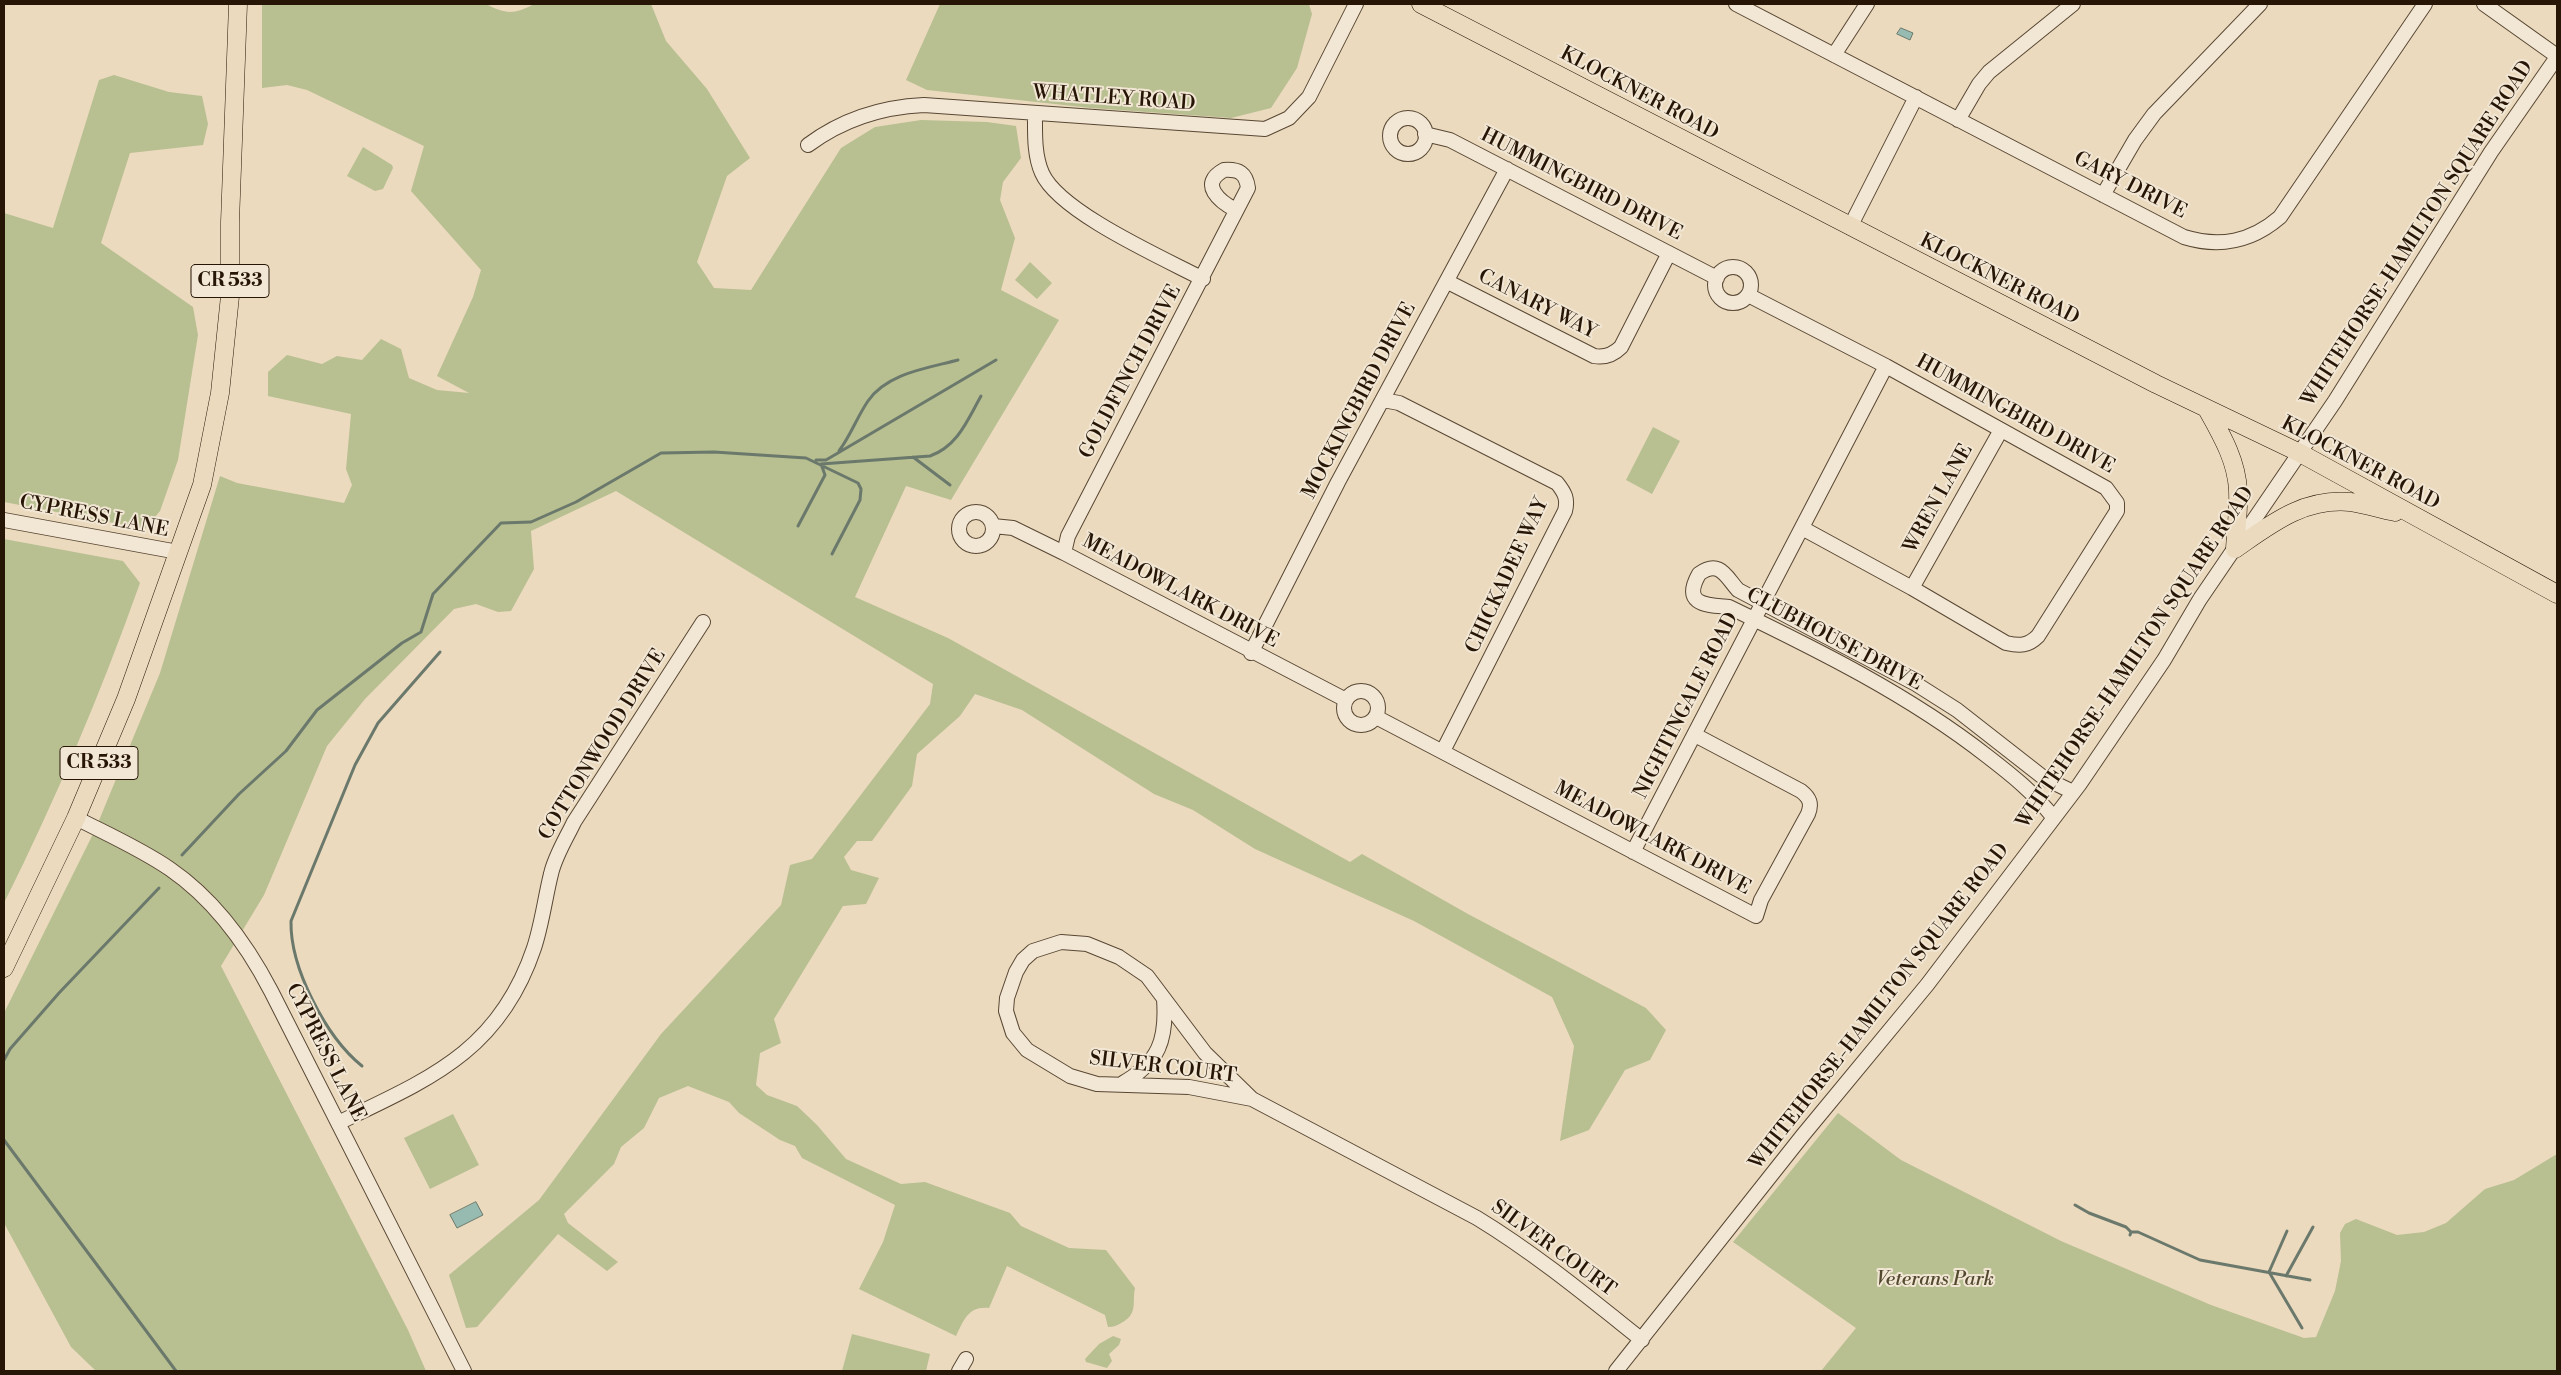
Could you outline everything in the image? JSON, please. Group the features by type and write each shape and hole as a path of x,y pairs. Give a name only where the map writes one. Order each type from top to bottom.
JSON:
{"main road":[{"name":"CR 533","path":"4,968 76,818 126,698 202,486 220,392 230,296 230,222 238,4"},
{"name":"KLOCKNER ROAD","path":"1420,4 1850,227 2207,409 2300,453 2557,594"},
{"path":"2207,409 2236,470 2239,492 2235,549"},
{"path":"2235,549 2292,511 2326,504 2349,502 2413,516"}],"street":[{"name":"WHATLEY ROAD","path":"808,145 836,126 869,113 903,106 924,105 1265,129 1277,124 1300,109 1309,97 1356,4"},
{"name":"GARY DRIVE","path":"1736,4 2184,237 2199,242 2227,243 2256,235 2280,217 2290,205 2425,4"},
{"path":"1834,55 1867,4"},
{"path":"1958,120 1989,72 2073,4"},
{"path":"2103,195 2135,140 2154,114 2260,4"},
{"path":"2484,4 2557,57"},
{"name":"WHITEHORSE-HAMILTON SQUARE ROAD","path":"1616,1371 1808,1128 1927,985 2073,792 2164,660 2200,599 2335,401 2491,152 2557,57"},
{"path":"1850,227 1916,97"},
{"path":"1035,113 1037,160 1042,174 1057,196 1088,217 1203,279"},
{"name":"HUMMINGBIRD DRIVE","path":"1425,134 1450,140 1717,278"},
{"name":"MOCKINGBIRD DRIVE","path":"1251,652 1507,169"},
{"name":"GOLDFINCH DRIVE","path":"1064,553 1068,536 1203,279 1236,210"},
{"name":"CANARY WAY","path":"1448,282 1594,356 1609,356 1621,347 1669,253"},
{"path":"1730,268 1742,270 1750,278 1751,283 1748,295 1739,302 1728,302 1716,290 1717,278 1730,268"},
{"name":"HUMMINGBIRD DRIVE","path":"1748,295 1886,366 2106,488 2117,503 2117,511 2038,636 2030,644 2018,646 2006,643 1912,588 1802,528"},
{"name":"NIGHTINGALE ROAD","path":"1633,852 1886,366"},
{"name":"CHICKADEE WAY","path":"1383,400 1400,403 1557,484 1564,492 1567,502 1565,511 1515,613 1443,751"},
{"name":"WREN LANE","path":"1912,588 2000,430"},
{"name":"CYPRESS LANE","path":"4,520 178,552"},
{"name":"MEADOWLARK DRIVE","path":"993,526 1013,528 1064,553 1346,700"},
{"name":"CLUBHOUSE DRIVE","path":"2054,818 2033,792 1960,736 1890,690 1729,607 1711,608 1702,605 1696,598 1694,589 1696,580 1705,570 1723,571 1738,590 1916,684 1972,721 2044,778 2073,792"},
{"name":"COTTONWOOD DRIVE","path":"338,1124 443,1070 464,1055 498,1020 510,1002 529,962 551,872 570,830 703,622"},
{"path":"1359,692 1369,693 1376,701 1376,716 1368,724 1353,723 1344,711 1346,700 1359,692"},
{"name":"MEADOWLARK DRIVE","path":"1376,716 1756,916 1761,900 1808,814 1811,807 1809,800 1801,791 1695,735"},
{"path":"1960,736 1972,721"},
{"path":"1996,764 2008,748"},
{"name":"CYPRESS LANE","path":"76,818 170,869 211,904 229,924 256,963 464,1371"},
{"name":"SILVER COURT","path":"1252,1099 1189,1087 1087,1082 1070,1076 1027,1050 1013,1033 1006,1011 1007,998 1016,972 1023,960 1033,950 1045,945 1074,942 1103,949 1134,966 1155,984 1164,999 1205,1053 1252,1099 1477,1218 1511,1238 1545,1262 1642,1340"},
{"path":"1123,1083 1146,1068 1161,1045 1165,1033 1164,999"},
{"path":"959,1371 966,1359"}],"green space":[{"path":"262,4 486,4 499,10 510,12 521,10 534,4 651,4 666,41 707,89 750,158 727,176 697,262 714,288 751,290 841,148 875,127 921,120 987,122 1016,126 1021,158 1003,182 1000,200 1015,238 1001,290 1059,320 951,500 906,486 855,597 948,638 1350,862 1362,854 1468,914 1646,1008 1666,1030 1650,1060 1625,1070 1589,1130 1560,1141 1574,1046 1552,997 1414,921 1255,849 1193,810 1154,794 1022,710 975,694 960,716 917,754 912,786 872,841 857,841 844,857 851,870 879,878 866,904 843,906 774,1019 781,1043 760,1053 756,1085 767,1095 797,1106 817,1125 846,1159 901,1184 925,1182 1010,1213 1021,1226 1069,1248 1106,1250 1135,1288 1134,1307 1128,1319 1108,1327 1105,1315 1007,1266 989,1308 976,1309 971,1312 964,1320 956,1336 859,1289 883,1242 895,1205 802,1158 795,1146 780,1140 739,1113 729,1102 688,1086 659,1098 644,1128 621,1147 614,1164 564,1214 568,1223 618,1262 607,1271 558,1234 477,1327 466,1328 449,1275 539,1200 661,1034 781,905 790,865 812,859 930,704 933,684 616,491 531,531 534,569 511,611 498,612 476,604 454,609 365,699 327,746 264,895 221,966 408,1330 426,1371 96,1371 71,1347 4,1223 4,1013 95,830 160,673 220,476 237,483 344,503 352,485 346,469 351,414 268,396 268,372 287,355 322,364 337,356 362,360 381,339 401,349 409,378 437,390 469,393 437,376 473,297 481,270 411,191 424,146 307,90 287,85 262,88"},
{"path":"940,4 1309,4 1312,14 1297,68 1271,108 1231,118 1091,108 927,90 906,80"},
{"path":"114,75 169,92 202,96 208,124 203,145 130,153 101,243 193,307 198,335 178,460 160,511 145,529 4,502 4,213 53,228 99,80"},
{"path":"363,147 392,165 393,168 383,189 375,191 347,176"},
{"path":"1030,262 1052,283 1037,299 1015,280"},
{"path":"1653,427 1680,441 1652,494 1626,480"},
{"path":"4,539 123,561 140,583 110,665 77,745 42,825 4,903"},
{"name":"Veterans Park","path":"1838,1113 1901,1160 2061,1241 2211,1305 2304,1338 2316,1337 2335,1291 2341,1261 2340,1233 2345,1224 2356,1219 2397,1235 2424,1232 2446,1223 2485,1189 2514,1180 2557,1154 2557,1371 1821,1371 1856,1328 1733,1242"},
{"path":"453,1114 479,1165 430,1189 404,1138"},
{"path":"852,1334 930,1354 926,1371 842,1371"},
{"path":"1113,1336 1121,1339 1119,1345 1109,1354 1112,1361 1107,1368 1086,1362 1085,1359 1099,1344"}],"water":[{"path":"1901,28 1913,33 1910,40 1897,34"},
{"path":"476,1202 483,1215 457,1228 450,1215"}],"waterway":[{"path":"839,451 868,401 886,384 909,373 958,360"},
{"path":"816,460 826,460 996,360"},
{"path":"798,526 825,475 821,464 930,456 948,446 955,439 981,396"},
{"path":"182,855 239,794 286,751 317,710 402,643 421,632 433,594 501,523 531,522 576,502 661,453 714,452 806,458 858,483 861,489 860,500 832,554"},
{"path":"913,457 950,485"},
{"path":"362,1066 336,1038 323,1020 313,1000 297,959 292,940 291,921 355,765 378,723 440,652"},
{"path":"4,1060 10,1049 59,993 159,888"},
{"path":"4,1140 176,1371"},
{"path":"2075,1205 2089,1213 2126,1227 2131,1232"},
{"path":"2286,1276 2313,1227"},
{"path":"2287,1231 2269,1272 2302,1328"},
{"path":"2130,1235 2131,1232 2138,1232 2200,1260 2310,1280"}]}
